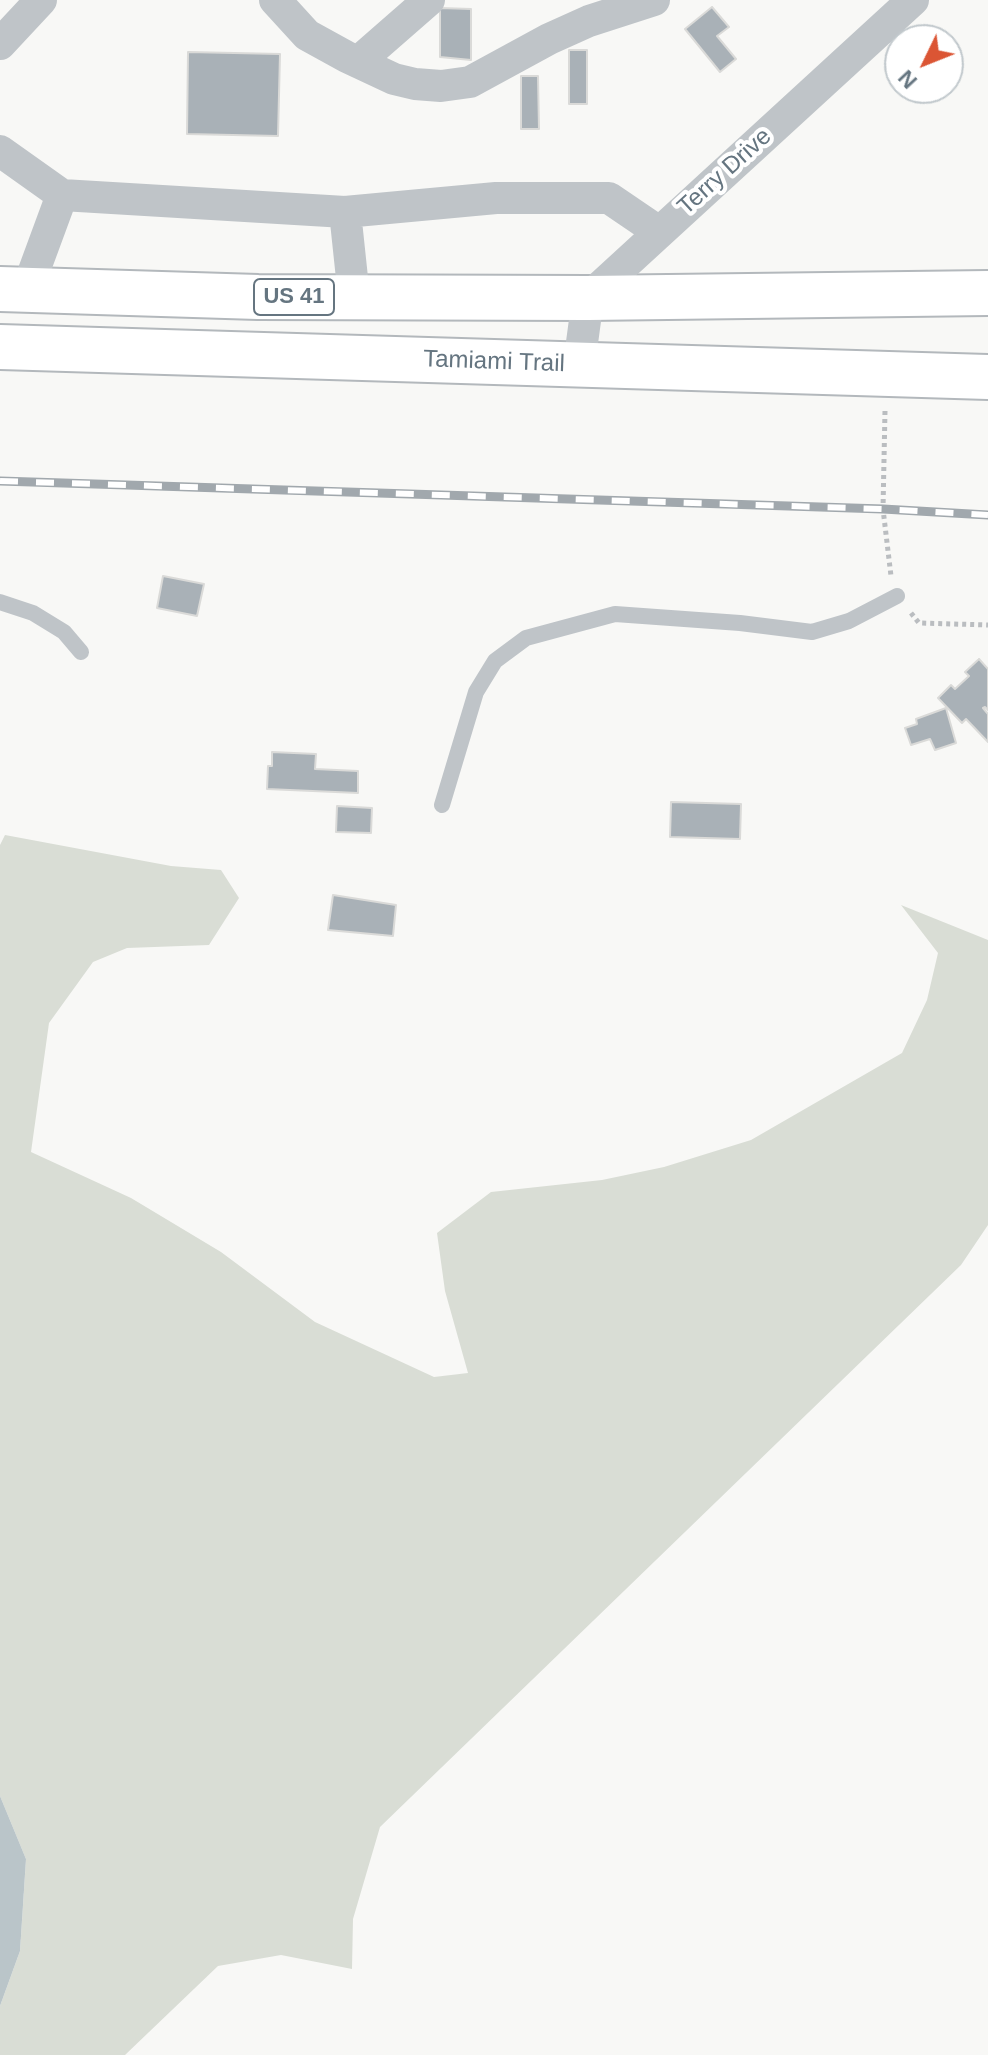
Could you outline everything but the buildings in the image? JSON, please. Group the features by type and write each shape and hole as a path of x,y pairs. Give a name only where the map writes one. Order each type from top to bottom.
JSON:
{"main road":[{"name":"US 41","path":"13,289 354,297 588,298 988,293"},
{"name":"Tamiami Trail","path":"0,347 988,377"}],"street":[{"path":"0,44 41,0"},
{"path":"358,62 429,0"},
{"path":"280,1 307,35 358,62 394,79 441,86 470,82 589,21 654,0"},
{"name":"Terry Drive","path":"588,298 913,0"},
{"path":"0,151 62,195 345,212 496,198 609,198 659,232"},
{"path":"13,289 62,195"},
{"path":"345,212 354,297"},
{"path":"579,365 588,298"}],"lane":[{"path":"442,805 476,692 495,661 526,638 615,614 740,623 812,632 849,621 897,596"},
{"path":"0,602 33,613 64,632 81,652"}],"path":[{"path":"885,374 883,509 891,576 897,596 919,623 988,625"}],"shaded area":[{"path":"5,835 171,866 221,870 239,898 209,945 127,948 93,962 49,1023 31,1152 131,1198 221,1252 315,1322 434,1377 468,1373 445,1291 437,1233 491,1192 602,1180 664,1167 751,1140 902,1053 927,1000 938,953 901,905 988,940 988,1225 961,1265 380,1827 353,1919 352,1969 281,1955 218,1966 125,2055 0,2055 0,2006 20,1951 26,1859 0,1796 0,845"},
{"path":"0,1796 26,1859 20,1951 0,2006"}],"railway":[{"path":"0,481 988,515"}]}
